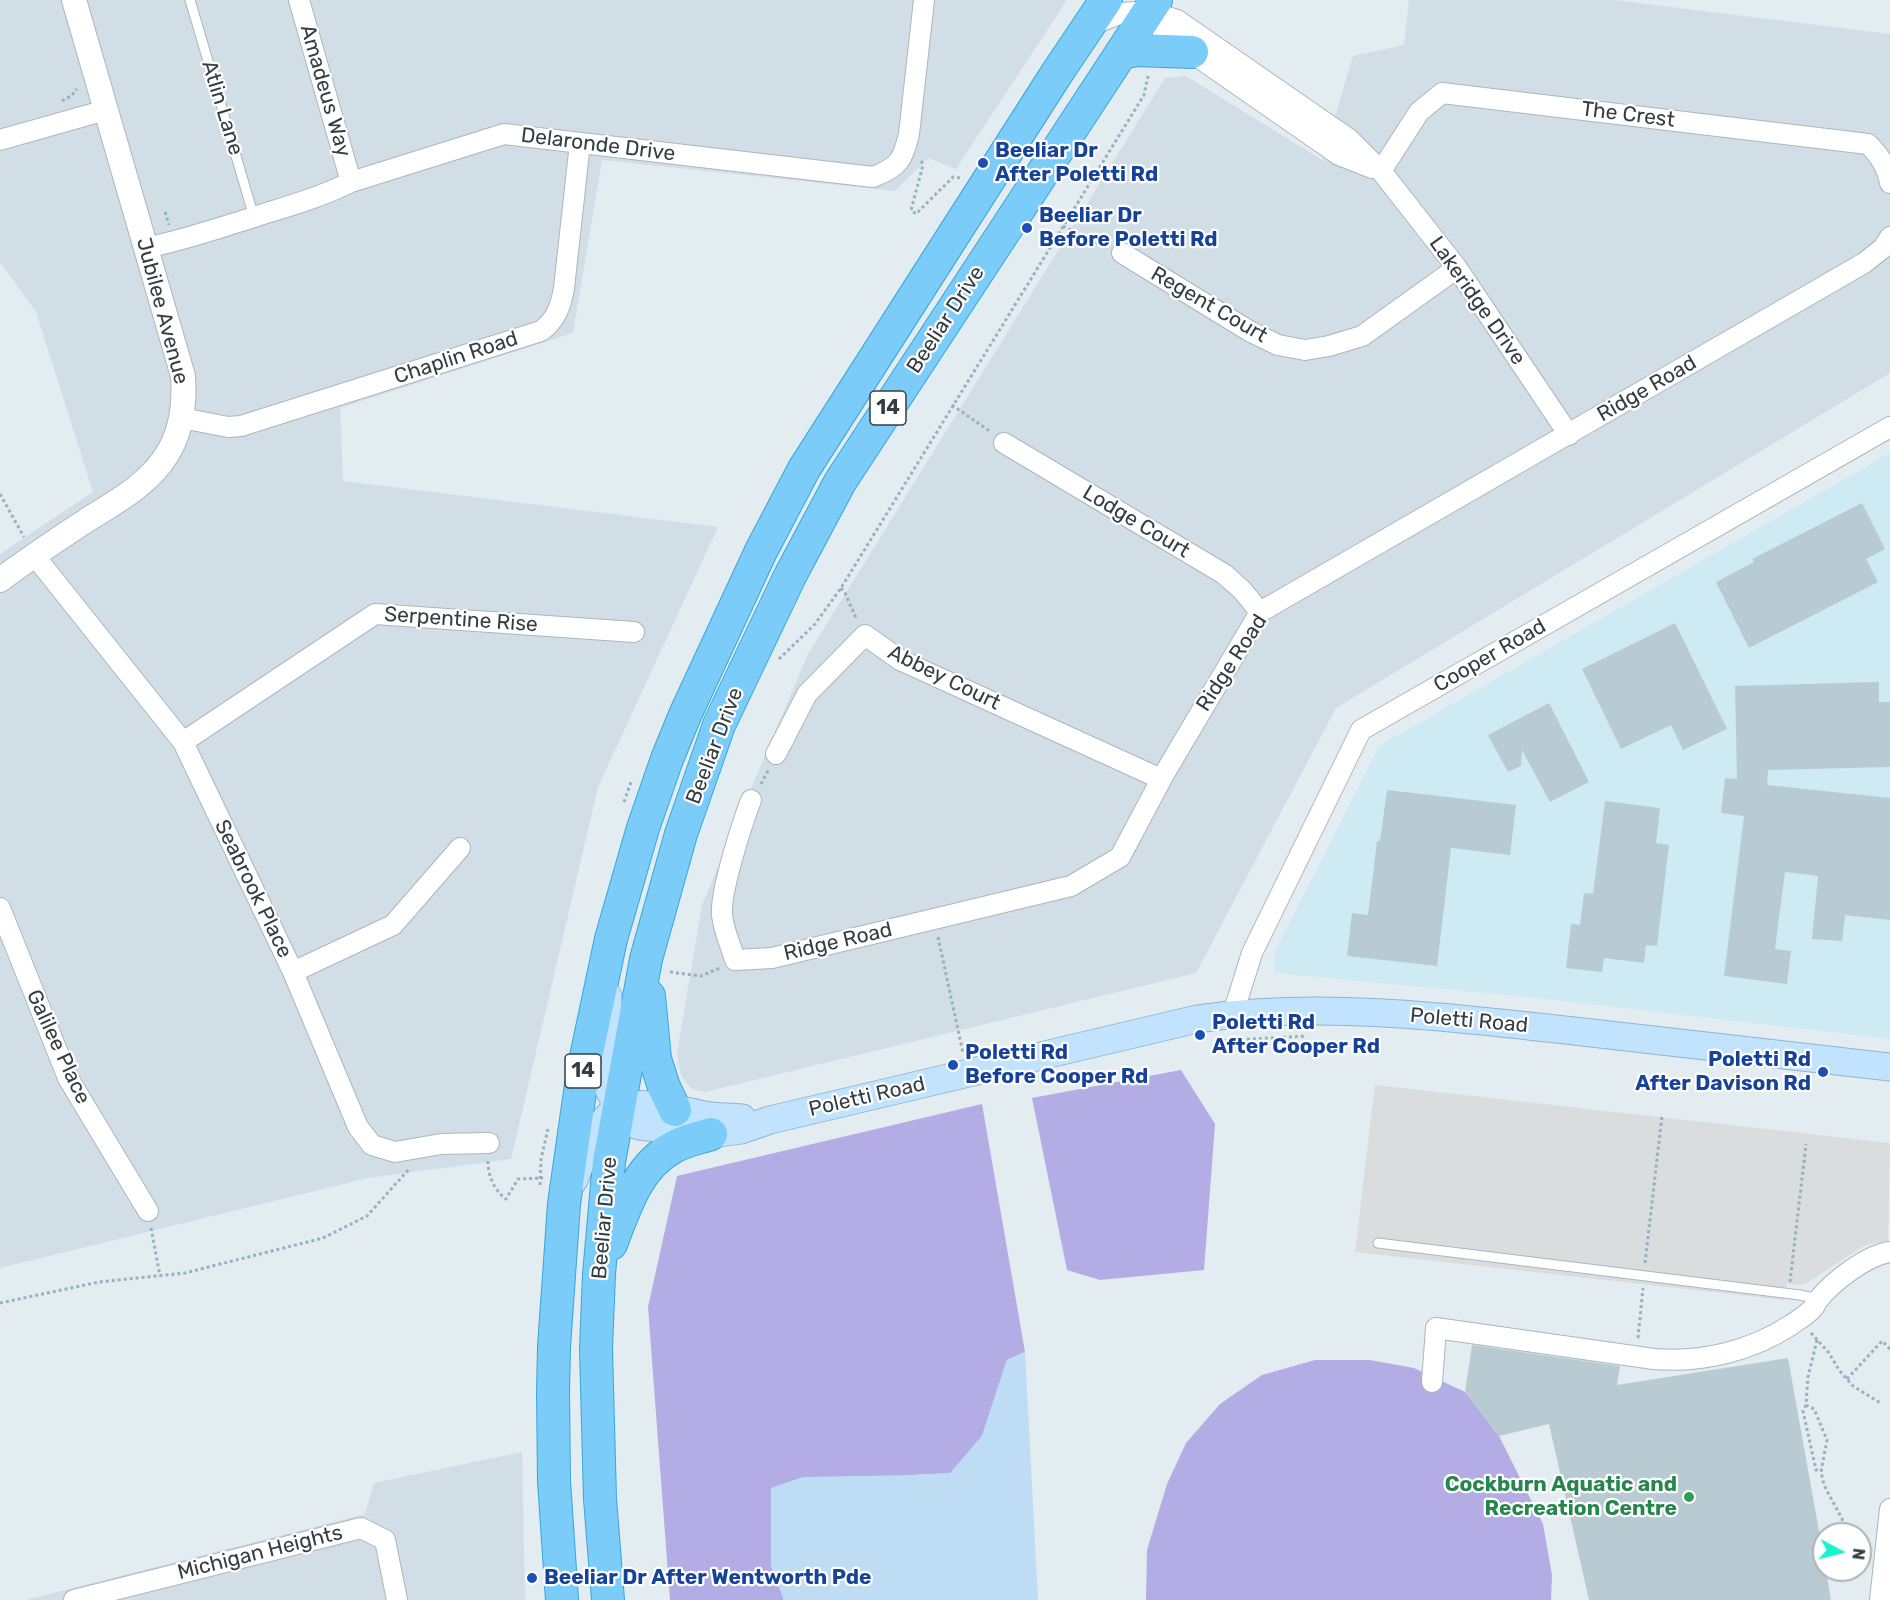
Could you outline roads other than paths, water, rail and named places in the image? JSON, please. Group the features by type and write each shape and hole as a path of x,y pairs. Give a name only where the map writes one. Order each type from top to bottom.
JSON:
{"highway":[{"name":"Beeliar Drive","path":"562,1600 554,1481 553,1392 565,1191 583,1071 611,939 643,828 685,715 761,551 804,469 1050,83 1106,0"},
{"name":"Beeliar Drive","path":"608,1600 600,1499 596,1349 599,1274 609,1162 618,1109 658,966 681,834 719,726 790,576 840,482 1121,53 1149,4"},
{"path":"1121,53 1137,50 1192,52"},
{"path":"658,966 655,1059 664,1087 675,1110"},
{"path":"599,1274 638,1181 651,1162 674,1146 711,1134"}],"main road":[{"path":"565,1191 604,1120 618,1109 609,1090 607,1016 611,939"},
{"name":"Poletti Road","path":"770,1120 714,1116 642,1104 618,1109 624,1119 639,1126 711,1134 741,1130 770,1120 1197,1019 1233,1014 1323,1012 1442,1017 1890,1067"}],"street":[{"name":"Jubilee Avenue","path":"0,580 30,547 123,496 151,475 166,457 182,418 183,376 74,0"},
{"name":"Amadeus Way","path":"299,0 351,182"},
{"name":"Delaronde Drive","path":"145,248 173,242 327,194 351,182 504,134 873,177 898,164 907,142 924,0"},
{"path":"1149,4 1166,36 1339,155 1381,171"},
{"name":"Lakeridge Drive","path":"1089,26 1149,4 1177,20 1349,139 1381,171 1456,268 1569,435"},
{"name":"The Crest","path":"1381,171 1419,112 1442,93 1868,144 1878,153 1888,171 1890,183"},
{"path":"0,140 106,110"},
{"name":"Chaplin Road","path":"182,418 228,427 241,426 540,331 549,325 561,303 564,288 580,143"},
{"name":"Ridge Road","path":"751,801 731,865 722,914 735,960 772,958 1071,886 1120,858 1161,779 1260,612 1864,263 1883,248 1890,237"},
{"name":"Regent Court","path":"1122,253 1251,332 1278,345 1305,350 1329,346 1362,336 1456,268"},
{"name":"Cooper Road","path":"1233,1014 1252,953 1361,730 1890,427"},
{"name":"Lodge Court","path":"1004,443 1224,574 1242,590 1260,612"},
{"name":"Seabrook Place","path":"30,547 183,742 293,972 358,1127 372,1145 395,1152 441,1144 489,1143"},
{"name":"Serpentine Rise","path":"183,742 375,614 634,632"},
{"name":"Abbey Court","path":"776,754 807,694 864,635 900,660 1161,779"},
{"path":"293,972 393,925 460,848"},
{"name":"Galilee Place","path":"0,908 68,1078 148,1211"},
{"path":"1432,1382 1436,1329 1677,1361 1695,1360 1751,1346 1798,1320 1844,1276 1873,1256 1890,1252"},
{"path":"1880,1600 1890,1509"},
{"name":"Michigan Heights","path":"74,1600 116,1595 361,1528 385,1540 397,1600"}],"lane":[{"name":"Atlin Lane","path":"190,0 254,217"},
{"path":"1378,1243 1788,1293 1819,1299"}],"place":[{"name":"Beeliar Dr After Poletti Rd","path":"983,163"},
{"name":"Beeliar Dr Before Poletti Rd","path":"1027,228"},
{"name":"Poletti Rd After Cooper Rd","path":"1200,1035"},
{"name":"Poletti Rd Before Cooper Rd","path":"953,1065"},
{"name":"Poletti Rd After Davison Rd","path":"1823,1072"},
{"name":"Cockburn Aquatic and Recreation Centre","path":"1689,1497"},
{"name":"Beeliar Dr After Wentworth Pde","path":"532,1578"}]}
